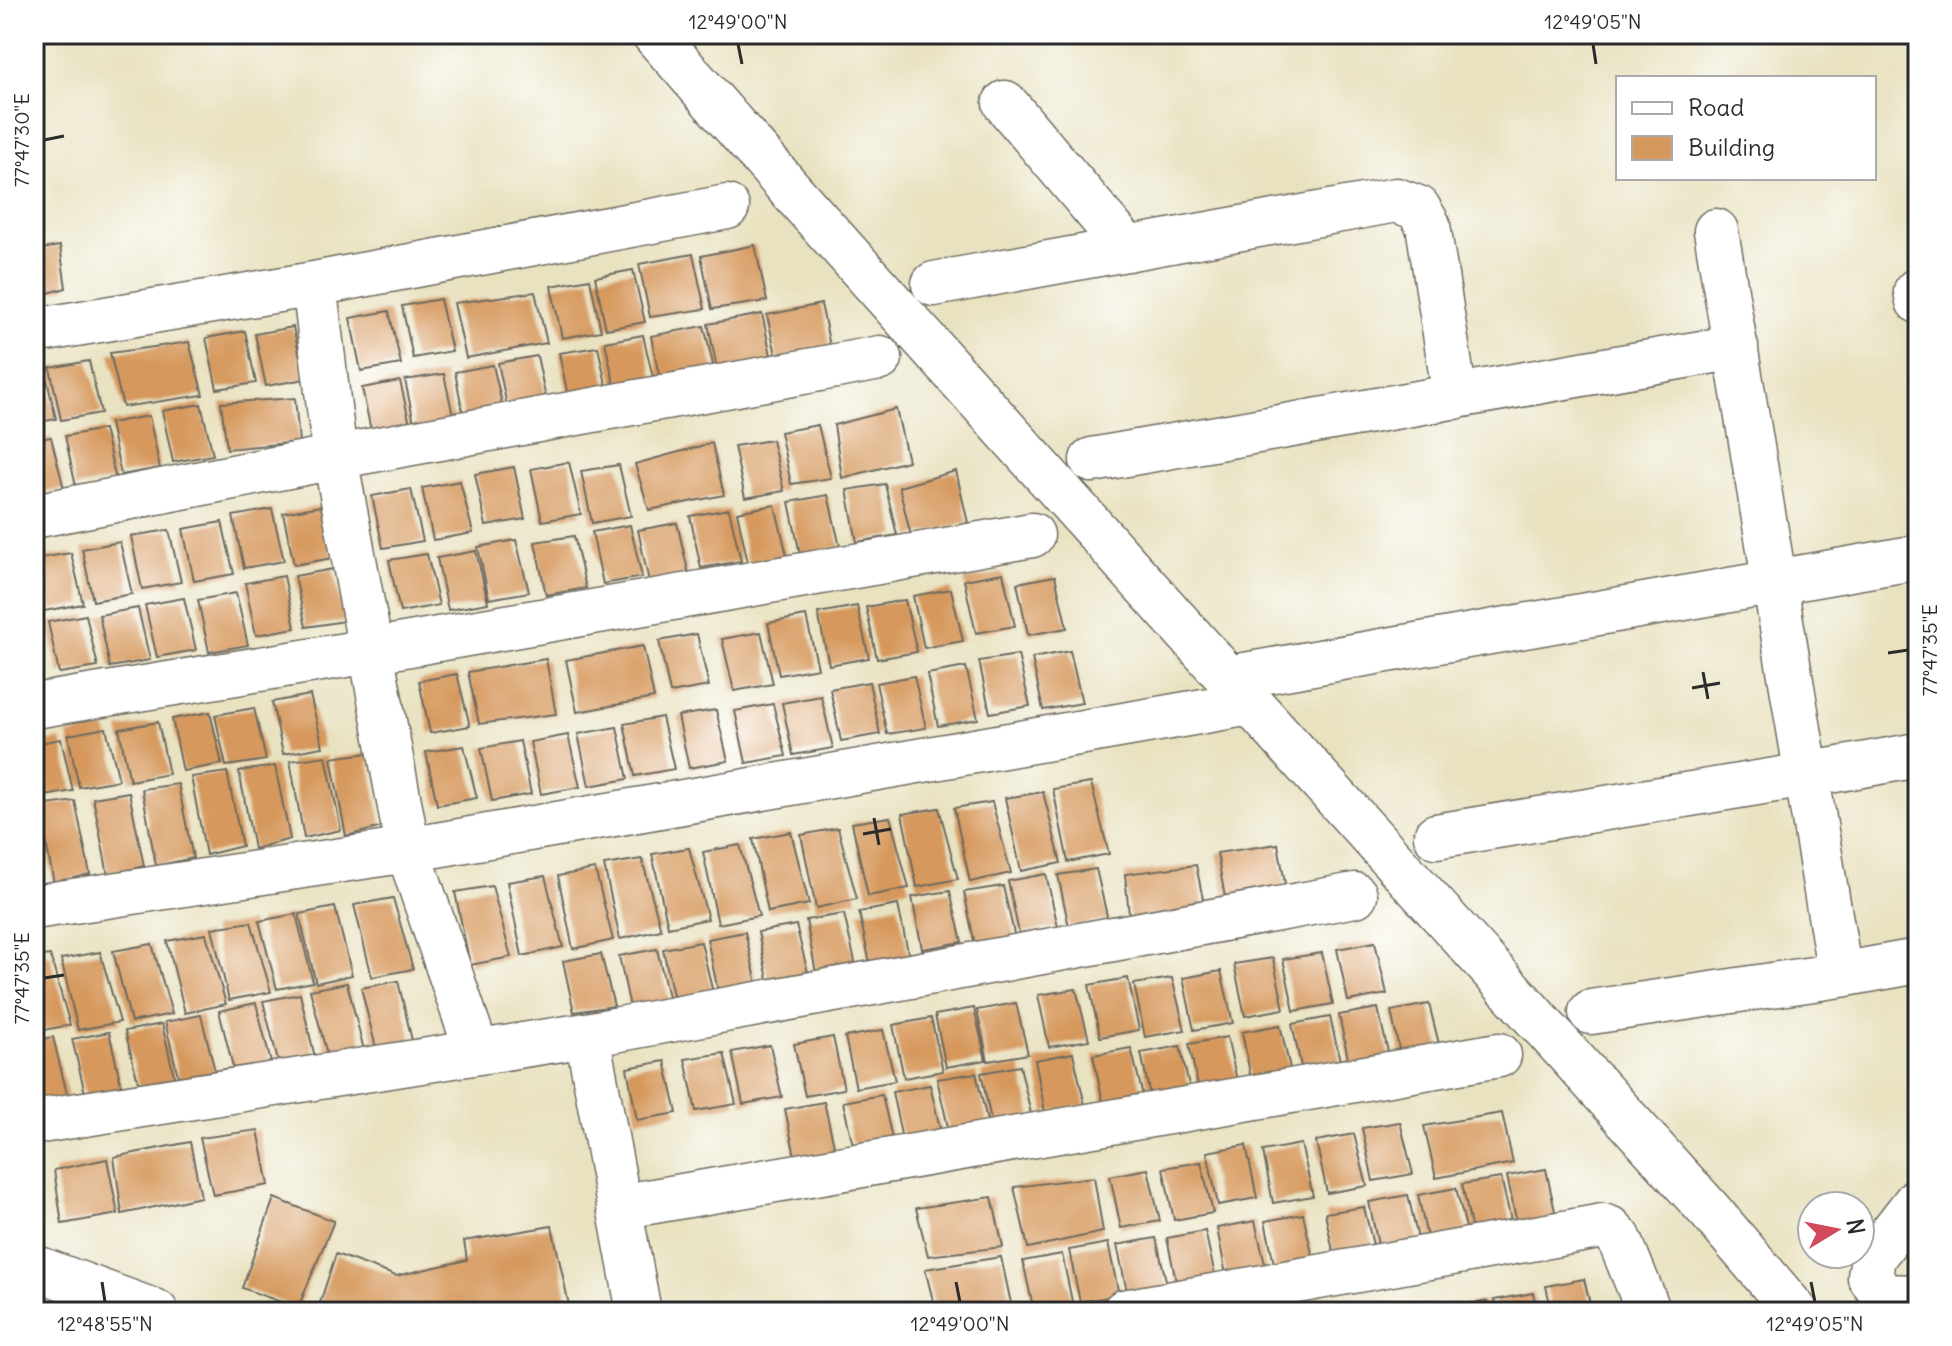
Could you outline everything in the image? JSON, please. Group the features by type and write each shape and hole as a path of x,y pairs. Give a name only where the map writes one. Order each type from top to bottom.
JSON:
{"street":[{"path":"654,34 1239,690 1711,1212 1796,1312"},
{"path":"1005,103 1128,249"},
{"path":"934,284 1396,200 1418,208 1428,225 1455,397"},
{"path":"34,331 314,284 727,207"},
{"path":"1716,231 1840,975"},
{"path":"314,284 335,457 408,850 477,1052"},
{"path":"1092,460 1736,347"},
{"path":"34,516 335,457 880,358"},
{"path":"34,706 370,651 1032,535"},
{"path":"34,907 408,850 1239,690 1774,582 1918,557"},
{"path":"1436,836 1918,755"},
{"path":"34,1122 587,1035 1355,895"},
{"path":"1591,1012 1918,961"},
{"path":"587,1035 639,1312"},
{"path":"619,1207 1499,1055"},
{"path":"1918,1199 1873,1257 1870,1277 1883,1296 1918,1297"},
{"path":"1124,1312 1603,1226 1619,1238 1649,1312"},
{"path":"34,1267 156,1312"}],"building":[{"path":"755,245 767,301 712,309 701,256"},
{"path":"60,246 66,288 34,297 34,250"},
{"path":"693,254 705,309 650,317 639,264"},
{"path":"633,270 645,322 606,329 595,277"},
{"path":"590,279 601,331 562,338 551,286"},
{"path":"535,292 547,343 466,358 454,303"},
{"path":"440,299 452,351 413,358 402,306"},
{"path":"821,304 833,360 779,368 767,315"},
{"path":"389,311 401,364 361,371 350,318"},
{"path":"762,314 774,369 719,378 708,324"},
{"path":"704,326 717,381 662,390 651,336"},
{"path":"293,327 305,379 266,386 255,334"},
{"path":"245,331 256,383 217,389 206,338"},
{"path":"643,335 655,386 616,393 605,342"},
{"path":"189,342 203,395 123,407 110,353"},
{"path":"598,347 609,398 570,405 559,353"},
{"path":"537,356 548,408 509,415 498,363"},
{"path":"89,361 101,413 61,420 50,368"},
{"path":"493,365 505,417 465,424 455,372"},
{"path":"44,367 56,419 34,423 34,369"},
{"path":"444,374 455,425 416,432 405,380"},
{"path":"400,381 412,433 373,440 362,388"},
{"path":"295,398 299,442 227,449 221,403"},
{"path":"201,404 213,455 173,462 162,411"},
{"path":"896,409 908,461 842,478 834,425"},
{"path":"149,416 160,468 121,475 110,423"},
{"path":"818,425 831,478 791,484 780,432"},
{"path":"104,429 116,480 76,487 65,436"},
{"path":"51,437 64,489 34,494 34,440"},
{"path":"772,440 784,491 745,498 734,446"},
{"path":"712,443 724,495 649,510 635,464"},
{"path":"569,462 581,514 542,521 531,469"},
{"path":"619,465 631,516 592,523 581,471"},
{"path":"514,467 525,519 486,526 475,474"},
{"path":"956,471 968,523 911,536 899,487"},
{"path":"460,481 473,533 433,540 422,488"},
{"path":"885,484 897,535 857,542 847,490"},
{"path":"411,489 423,541 383,548 372,496"},
{"path":"828,495 840,547 800,554 789,502"},
{"path":"775,505 787,556 748,563 737,512"},
{"path":"321,506 333,558 294,565 283,513"},
{"path":"272,509 284,561 244,568 233,516"},
{"path":"729,509 741,561 701,568 690,516"},
{"path":"222,522 234,574 194,581 183,529"},
{"path":"677,523 689,575 649,582 638,530"},
{"path":"630,525 642,577 603,584 592,532"},
{"path":"169,530 181,582 142,589 131,536"},
{"path":"574,536 586,588 546,595 535,542"},
{"path":"516,540 529,592 489,599 478,547"},
{"path":"120,542 132,594 93,601 82,549"},
{"path":"476,551 488,603 448,610 437,558"},
{"path":"71,553 83,604 44,611 34,559"},
{"path":"427,554 439,605 400,612 389,560"},
{"path":"333,569 345,621 306,627 295,576"},
{"path":"1003,573 1015,626 976,633 964,580"},
{"path":"284,576 295,628 256,635 245,583"},
{"path":"1055,576 1067,628 1028,635 1017,583"},
{"path":"951,589 963,641 924,648 913,596"},
{"path":"236,593 248,645 209,652 198,600"},
{"path":"184,598 196,650 157,657 145,605"},
{"path":"905,600 917,652 877,659 866,607"},
{"path":"857,606 869,658 829,665 818,613"},
{"path":"138,608 150,660 110,667 99,615"},
{"path":"86,615 98,667 59,673 48,622"},
{"path":"806,616 818,668 779,675 768,623"},
{"path":"761,632 773,684 734,691 722,639"},
{"path":"697,634 709,686 670,693 659,641"},
{"path":"643,646 654,698 577,712 566,660"},
{"path":"1070,651 1082,703 1043,710 1032,658"},
{"path":"1018,655 1030,706 990,713 979,661"},
{"path":"546,659 556,714 479,724 468,672"},
{"path":"966,667 978,719 938,726 927,674"},
{"path":"457,674 470,726 430,733 419,681"},
{"path":"914,676 926,728 887,734 876,683"},
{"path":"869,682 880,734 841,741 830,689"},
{"path":"310,695 323,747 283,754 272,702"},
{"path":"821,696 833,748 793,755 782,703"},
{"path":"773,704 786,756 746,763 735,711"},
{"path":"254,708 266,760 226,766 215,715"},
{"path":"716,710 728,761 689,768 678,716"},
{"path":"210,712 222,764 183,771 172,719"},
{"path":"662,717 674,769 635,776 624,724"},
{"path":"158,722 169,774 130,781 119,729"},
{"path":"617,727 628,779 589,786 578,734"},
{"path":"106,728 119,780 79,787 68,735"},
{"path":"568,735 580,787 541,794 530,742"},
{"path":"61,739 73,791 34,798 34,744"},
{"path":"520,741 531,794 492,801 481,748"},
{"path":"464,746 477,798 437,805 426,752"},
{"path":"367,753 382,827 346,836 331,758"},
{"path":"326,756 341,830 304,838 290,761"},
{"path":"275,766 290,839 254,849 239,771"},
{"path":"227,772 242,846 206,855 191,777"},
{"path":"1091,783 1109,854 1068,862 1053,789"},
{"path":"178,784 193,858 156,866 142,789"},
{"path":"129,792 144,866 108,875 93,798"},
{"path":"1043,792 1061,863 1021,871 1005,798"},
{"path":"75,801 90,874 54,884 39,806"},
{"path":"992,802 1011,873 970,882 954,808"},
{"path":"939,808 958,879 917,887 902,814"},
{"path":"890,817 909,888 868,896 852,823"},
{"path":"838,828 857,899 816,908 801,835"},
{"path":"791,832 809,904 768,912 753,839"},
{"path":"1278,844 1286,889 1226,903 1217,853"},
{"path":"740,845 759,916 718,924 703,852"},
{"path":"689,848 708,919 668,927 652,854"},
{"path":"34,853 41,878 34,880"},
{"path":"642,859 661,930 620,939 604,865"},
{"path":"1196,865 1205,909 1130,925 1125,874"},
{"path":"595,869 613,940 573,949 558,876"},
{"path":"1096,869 1108,920 1069,927 1058,875"},
{"path":"1046,874 1058,927 1019,933 1008,881"},
{"path":"545,876 563,947 522,956 507,882"},
{"path":"492,886 511,957 470,965 455,892"},
{"path":"1003,886 1015,938 975,945 964,892"},
{"path":"950,891 962,942 922,949 912,897"},
{"path":"393,898 413,969 372,977 354,905"},
{"path":"898,905 909,957 870,964 859,912"},
{"path":"335,907 352,975 316,983 299,914"},
{"path":"296,914 313,982 277,989 259,921"},
{"path":"844,914 856,966 816,973 806,920"},
{"path":"251,922 271,992 229,1000 212,928"},
{"path":"796,925 809,977 769,984 758,932"},
{"path":"745,932 757,984 718,991 707,939"},
{"path":"206,934 226,1004 185,1013 167,941"},
{"path":"701,942 713,993 674,1000 663,949"},
{"path":"1375,942 1387,994 1348,1001 1337,949"},
{"path":"152,944 172,1014 131,1022 113,951"},
{"path":"657,949 669,1001 630,1007 619,956"},
{"path":"100,952 120,1022 78,1030 61,959"},
{"path":"1322,953 1333,1004 1294,1011 1283,959"},
{"path":"601,954 614,1006 574,1012 563,961"},
{"path":"50,955 70,1025 34,1032 34,957"},
{"path":"1273,958 1284,1009 1245,1016 1234,964"},
{"path":"1221,971 1233,1023 1194,1030 1183,978"},
{"path":"1128,978 1139,1030 1100,1037 1089,985"},
{"path":"1172,978 1185,1030 1145,1037 1134,984"},
{"path":"398,981 414,1049 378,1056 361,988"},
{"path":"347,983 364,1050 328,1058 310,990"},
{"path":"1076,989 1089,1040 1049,1047 1038,995"},
{"path":"300,994 316,1062 280,1069 263,1001"},
{"path":"256,1003 273,1071 236,1079 219,1011"},
{"path":"1016,1003 1028,1054 988,1061 977,1010"},
{"path":"1429,1004 1442,1056 1402,1063 1391,1011"},
{"path":"974,1008 986,1060 946,1067 935,1015"},
{"path":"1378,1008 1390,1061 1350,1068 1339,1015"},
{"path":"201,1015 216,1075 180,1084 165,1022"},
{"path":"1330,1017 1342,1069 1303,1076 1292,1024"},
{"path":"931,1018 943,1071 904,1078 893,1025"},
{"path":"162,1024 176,1084 141,1093 125,1031"},
{"path":"1280,1025 1292,1077 1252,1084 1242,1032"},
{"path":"883,1030 895,1081 856,1088 845,1037"},
{"path":"109,1032 123,1093 87,1101 72,1039"},
{"path":"53,1037 68,1098 34,1106 34,1041"},
{"path":"833,1037 844,1089 805,1096 794,1044"},
{"path":"1227,1037 1239,1089 1200,1096 1189,1044"},
{"path":"770,1045 782,1097 743,1104 732,1052"},
{"path":"1180,1046 1192,1098 1152,1105 1141,1053"},
{"path":"1131,1048 1144,1100 1104,1107 1093,1055"},
{"path":"724,1053 736,1104 696,1111 685,1059"},
{"path":"1073,1053 1085,1105 1045,1112 1035,1060"},
{"path":"665,1061 677,1113 637,1120 627,1068"},
{"path":"1020,1066 1032,1118 992,1125 981,1073"},
{"path":"976,1073 988,1125 949,1132 937,1079"},
{"path":"930,1085 942,1137 903,1144 892,1092"},
{"path":"882,1095 894,1147 855,1154 843,1102"},
{"path":"824,1102 836,1154 796,1161 785,1109"},
{"path":"1502,1113 1513,1163 1436,1178 1424,1126"},
{"path":"1400,1122 1413,1174 1373,1181 1362,1128"},
{"path":"258,1130 269,1185 213,1195 200,1138"},
{"path":"1354,1134 1367,1186 1327,1193 1316,1141"},
{"path":"190,1142 201,1197 122,1214 114,1157"},
{"path":"1301,1144 1313,1196 1273,1203 1263,1151"},
{"path":"1246,1145 1257,1198 1218,1205 1207,1152"},
{"path":"107,1159 118,1214 62,1224 54,1170"},
{"path":"1201,1162 1213,1213 1174,1220 1163,1168"},
{"path":"1148,1169 1160,1221 1121,1228 1110,1176"},
{"path":"1546,1169 1557,1221 1518,1228 1507,1176"},
{"path":"1094,1177 1103,1232 1028,1248 1014,1187"},
{"path":"1501,1178 1513,1229 1473,1236 1462,1184"},
{"path":"1456,1188 1469,1240 1429,1247 1418,1195"},
{"path":"1408,1195 1420,1247 1380,1254 1369,1202"},
{"path":"992,1197 1003,1247 928,1256 916,1208"},
{"path":"274,1198 334,1221 298,1308 242,1288"},
{"path":"1364,1207 1376,1258 1336,1265 1325,1213"},
{"path":"1303,1214 1315,1267 1276,1273 1265,1221"},
{"path":"1255,1221 1267,1273 1227,1280 1217,1228"},
{"path":"552,1226 569,1305 536,1312 317,1312 336,1254 396,1276 467,1260 464,1241"},
{"path":"1205,1231 1217,1284 1178,1291 1167,1238"},
{"path":"1156,1238 1168,1289 1128,1296 1117,1245"},
{"path":"1108,1243 1119,1295 1080,1302 1069,1250"},
{"path":"1062,1254 1073,1306 1034,1312 1023,1261"},
{"path":"1001,1257 1012,1308 936,1312 925,1269"},
{"path":"1584,1279 1592,1312 1552,1312 1546,1286"},
{"path":"1533,1293 1537,1312 1496,1312 1494,1300"},
{"path":"1487,1301 1489,1312 1449,1312 1448,1308"}]}
